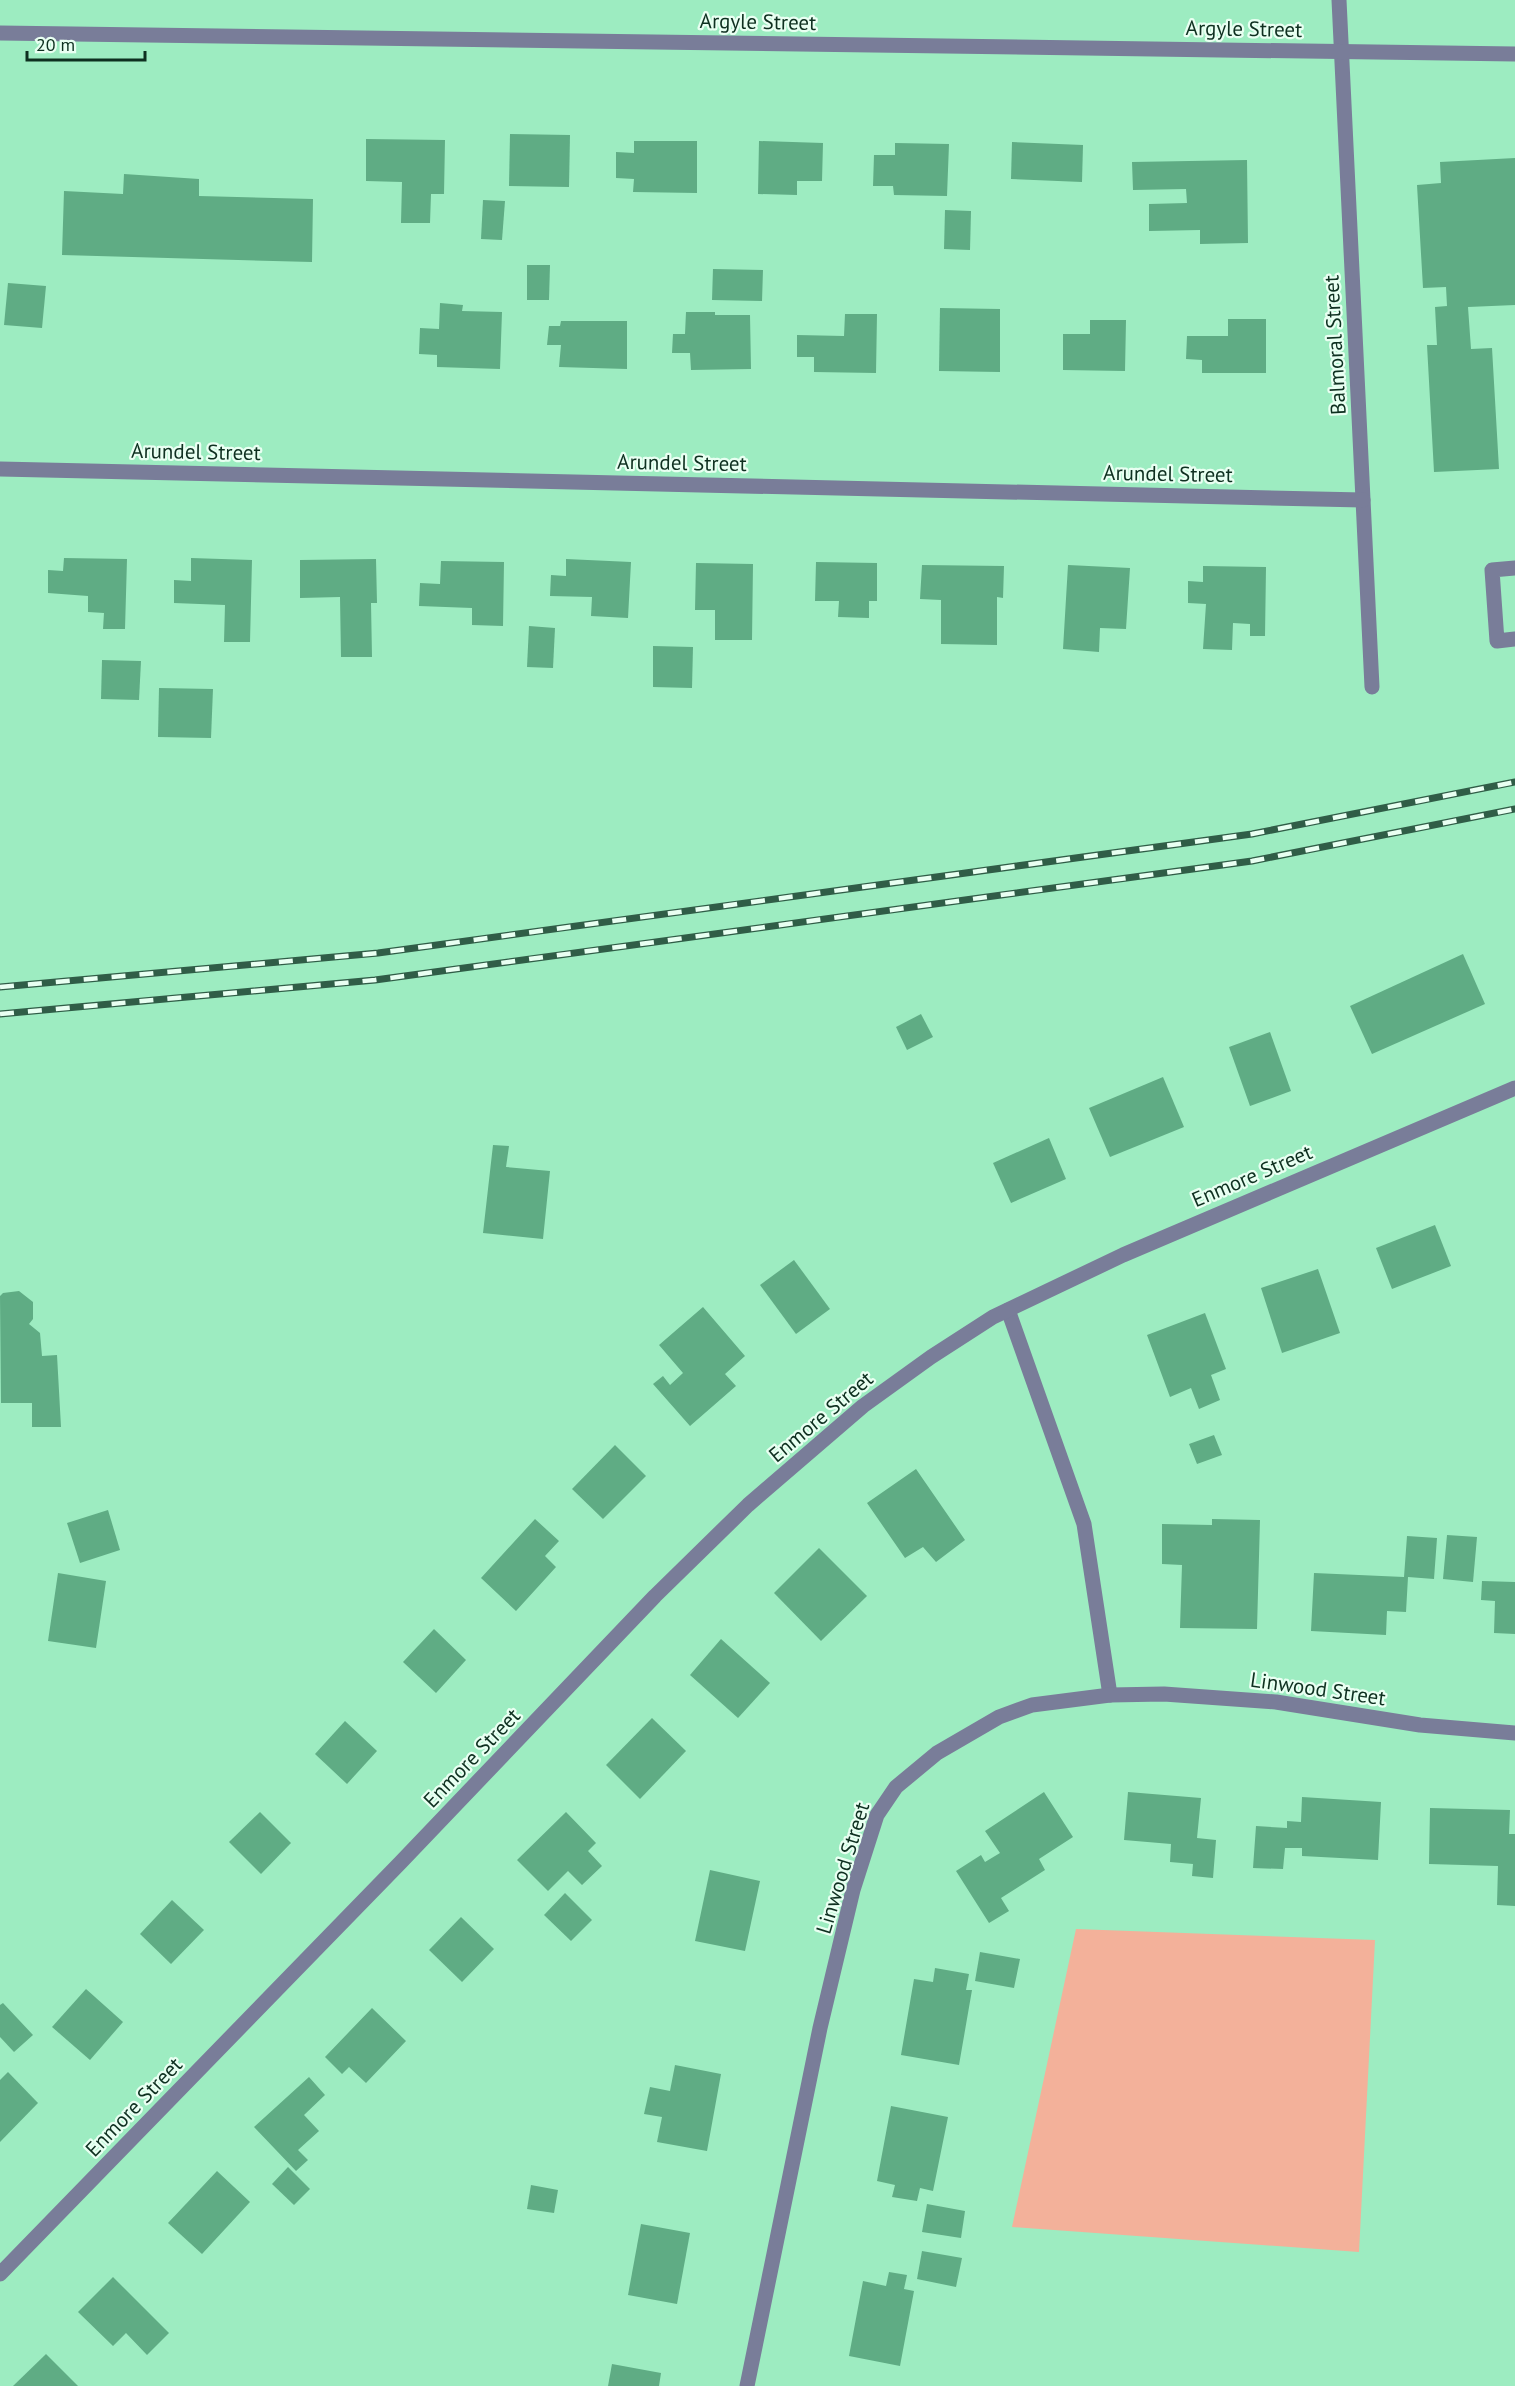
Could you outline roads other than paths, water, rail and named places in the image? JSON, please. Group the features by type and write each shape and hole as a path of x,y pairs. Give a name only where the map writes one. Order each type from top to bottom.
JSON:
{"street":[{"name":"Balmoral Street","path":"1339,0 1372,687"},
{"name":"Argyle Street","path":"0,33 1515,54"},
{"name":"Arundel Street","path":"0,469 1364,500"},
{"path":"1515,568 1492,570 1497,641 1515,639"},
{"name":"Enmore Street","path":"0,2274 393,1871 655,1596 748,1505 863,1406 993,1317 1123,1255 1515,1088"},
{"path":"1008,1310 1084,1524 1110,1695"},
{"name":"Linwood Street","path":"747,2386 820,2028 853,1890 877,1815 896,1787 937,1753 999,1717 1032,1705 1110,1695 1164,1694 1276,1702 1420,1725 1515,1732"}],"railway":[{"path":"0,987 378,953 1252,834 1515,782"},
{"path":"0,1014 375,980 1252,861 1515,809"}]}
